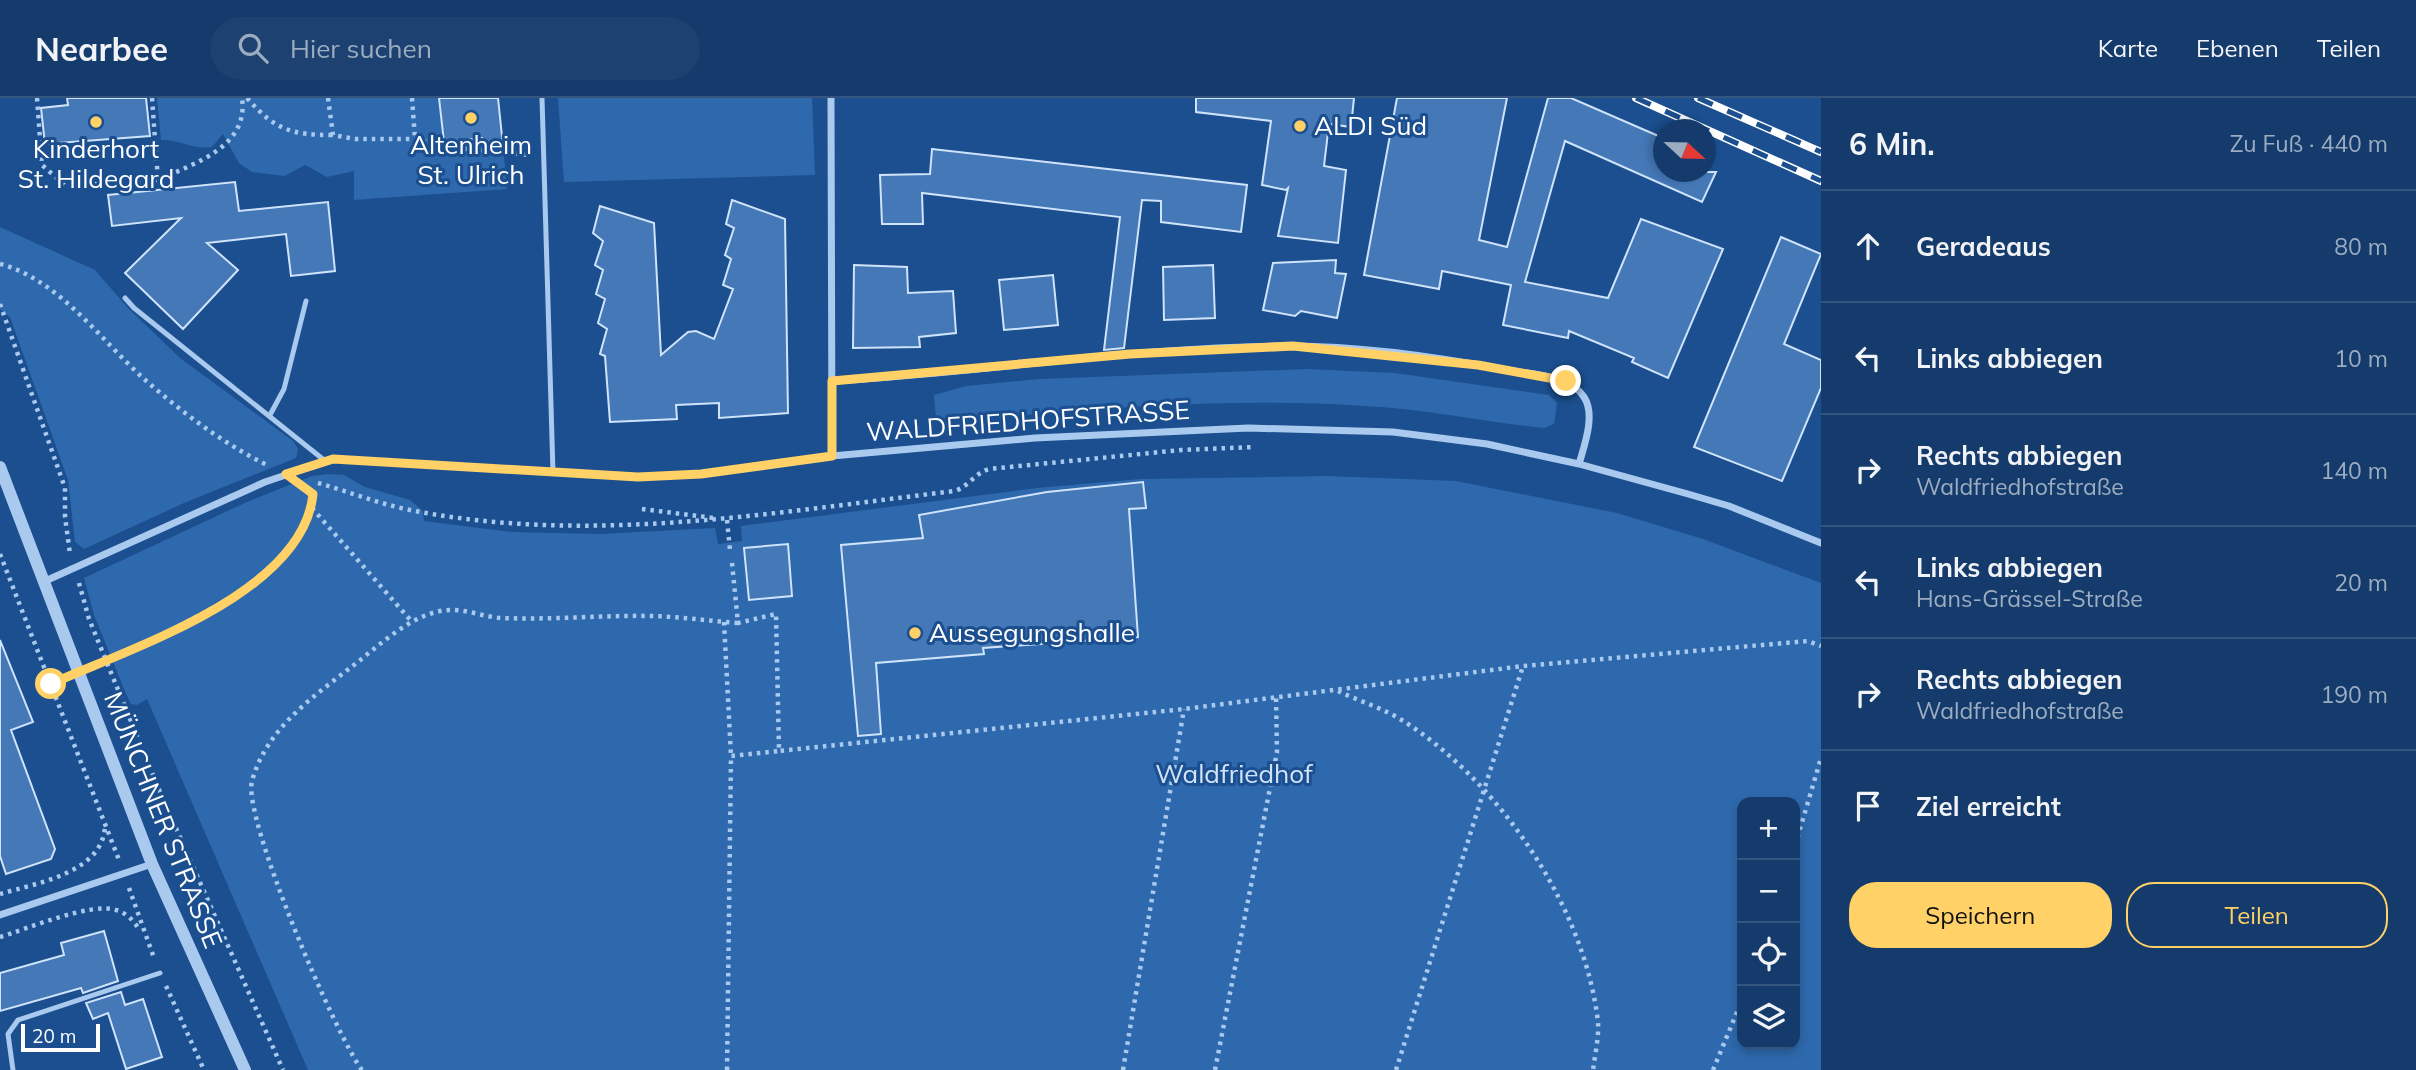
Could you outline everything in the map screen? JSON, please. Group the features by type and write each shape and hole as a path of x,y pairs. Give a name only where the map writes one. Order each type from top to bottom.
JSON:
{"street":[{"path":"831,98 832,456"},
{"name":"WALDFRIEDHOFSTRASSE","path":"832,381 1130,354 1293,346 1361,351 1478,365 1566,381 1585,398 1589,423 1579,464"},
{"name":"WALDFRIEDHOFSTRASSE","path":"43,583 286,474 324,460 393,460 553,474 638,477 701,474 832,456 1118,432 1248,428 1345,429 1455,438 1579,464 1729,506 1821,543"},
{"name":"MÜNCHNER STRASSE","path":"0,467 152,864 245,1070"},
{"path":"0,915 152,864"}],"lane":[{"path":"542,98 553,474"},
{"path":"125,298 324,460"},
{"path":"270,415 284,389 306,301"},
{"path":"13,1070 9,1045 10,1027 18,1020 160,973"},
{"path":"0,1047 9,1045"}],"path":[{"path":"37,98 42,165 66,186 158,180 223,147 240,127 245,98"},
{"path":"152,98 158,180"},
{"path":"245,98 267,121 299,135 415,139 471,150 545,155"},
{"path":"328,98 333,135"},
{"path":"412,98 415,139"},
{"path":"0,264 20,271 56,296 175,405 263,463 286,474 409,510 493,522 641,526 727,520 955,491 989,468 1181,450 1264,447"},
{"path":"0,304 65,488 67,544 89,619 283,1070"},
{"path":"51,684 107,662 239,595 276,566 301,533 312,508 313,494 286,474"},
{"path":"312,508 413,623"},
{"path":"642,509 727,520"},
{"path":"727,520 730,550"},
{"path":"0,554 103,816 145,937 204,1070"},
{"path":"732,564 738,623"},
{"path":"362,1070 352,1057 318,988 261,832 251,784 269,739 318,693 420,618 449,610 499,618 656,616 738,623 776,614 779,751"},
{"path":"724,622 732,756 727,1070"},
{"path":"732,756 1184,709 1523,666 1808,641 1821,646"},
{"path":"1396,1070 1523,666"},
{"path":"1335,690 1404,721 1450,756 1482,790 1544,869 1569,919 1591,983 1598,1025 1594,1070"},
{"path":"1215,1070 1277,752 1276,697"},
{"path":"1123,1070 1184,709"},
{"path":"1800,829 1821,758"},
{"path":"0,894 82,865 102,842 103,816"},
{"path":"0,937 89,911 110,908 128,915 145,937"},
{"path":"1713,1070 1737,1012"}],"green space":[{"path":"157,98 439,98 444,142 482,138 484,148 503,146 507,189 354,200 354,171 327,177 305,165 285,176 252,172 239,163 223,134 212,147 161,140"},
{"path":"558,98 812,98 815,175 564,182"},
{"path":"0,227 95,270 128,308 180,358 293,441 298,449 296,458 184,503 84,549 75,542 68,480 10,317 0,309"},
{"path":"1307,369 1395,373 1549,395 1557,403 1554,424 1544,428 1387,408 1262,403 1108,409 955,421 936,419 934,395 966,386 1040,379"},
{"name":"Waldfriedhof","path":"344,475 365,487 410,500 423,511 424,521 512,532 600,534 715,528 718,544 742,541 741,526 1037,488 1141,479 1327,476 1456,481 1617,513 1703,539 1821,583 1821,1070 308,1070 147,699 137,705 131,704 126,694 94,615 84,578 249,501 312,476"}],"building":[{"name":"Kinderhort St. Hildegard","path":"67,98 146,98 150,136 45,144 41,108 68,105"},
{"name":"Altenheim St. Ulrich","path":"439,98 498,98 503,146 484,148 482,138 444,142"},
{"path":"1196,98 1354,98 1351,127 1329,124 1324,166 1346,170 1338,243 1278,236 1288,188 1286,190 1262,185 1271,121 1196,112"},
{"path":"1397,98 1507,98 1479,240 1507,247 1548,98 1571,98 1653,134 1653,180 1565,141 1525,282 1608,298 1641,219 1723,249 1668,378 1632,362 1634,358 1569,331 1568,338 1503,325 1511,285 1442,271 1439,289 1364,275"},
{"path":"932,149 1247,185 1241,232 1161,222 1161,201 1142,200 1124,348 1104,350 1120,217 922,193 923,224 882,224 880,175 930,174"},
{"path":"235,182 239,211 328,202 335,271 291,276 286,234 207,243 238,270 183,329 125,273 181,218 112,226 108,195"},
{"path":"1657,182 1711,182 1702,202"},
{"path":"732,200 785,219 788,413 719,418 719,403 676,405 677,419 610,422 605,356 600,354 607,329 598,323 605,299 596,294 603,270 595,265 603,241 593,233 600,206 654,223 661,355 688,332 696,331 714,339 733,289 723,285 731,259 725,255 734,228 726,224"},
{"path":"1781,237 1821,254 1784,344 1821,360 1821,388 1782,481 1694,447"},
{"path":"1336,260 1335,273 1346,274 1337,318 1301,311 1295,316 1263,310 1273,263"},
{"path":"854,265 907,267 908,293 953,291 956,333 919,337 920,347 853,348"},
{"path":"1213,265 1215,318 1164,320 1163,267"},
{"path":"1053,275 1058,325 1004,330 999,280"},
{"path":"1143,482 1146,508 1129,509 1138,637 983,648 984,654 876,663 881,734 858,736 841,545 923,538 919,515 1047,492"},
{"path":"788,544 792,596 749,600 744,548"},
{"path":"0,640 33,722 11,730 55,849 51,859 6,874 0,856"},
{"path":"104,931 118,981 83,993 81,988 0,1011 0,973 64,955 61,943"},
{"path":"121,992 125,1005 143,999 162,1057 126,1069 108,1013 93,1019 86,1003"}],"railway":[{"path":"1636,98 1821,181"},
{"path":"1698,98 1821,152"}],"place":[{"name":"Altenheim St. Ulrich","path":"471,118"},
{"name":"Kinderhort St. Hildegard","path":"96,122"},
{"name":"ALDI Süd","path":"1300,126"},
{"name":"Aussegungshalle","path":"915,633"}],"route":[{"path":"51,684 134,650 239,595 276,566 301,533 312,508 313,494 286,474 333,459 393,460 464,468 638,477 701,474 756,467 832,456 832,381 1130,354 1293,346 1478,365 1566,381"}]}
